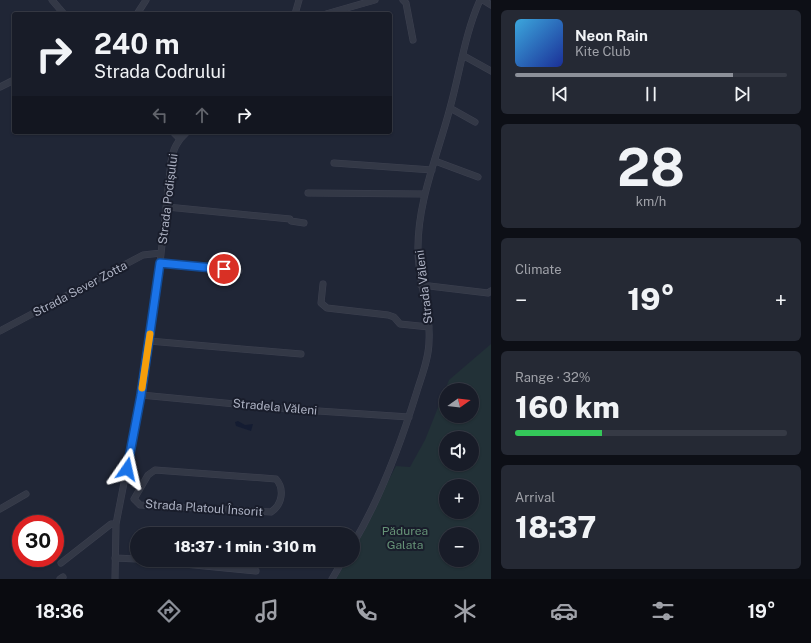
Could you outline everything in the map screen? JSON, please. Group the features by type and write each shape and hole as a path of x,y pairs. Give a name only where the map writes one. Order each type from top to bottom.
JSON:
{"street":[{"path":"52,0 62,12"},
{"path":"138,12 146,0"},
{"path":"296,12 299,0"},
{"path":"333,12 376,0"},
{"path":"403,0 406,3 413,40"},
{"path":"481,0 491,5"},
{"name":"Strada Văleni","path":"360,533 366,523 384,472 409,417 426,360 429,341 429,327 421,285 418,251 425,194 476,10 481,0"},
{"path":"464,56 491,71"},
{"path":"0,87 12,81"},
{"path":"450,108 475,122"},
{"path":"175,134 180,138"},
{"name":"Strada Podișului","path":"115,579 116,524 141,395 162,253 173,149 180,138 185,134"},
{"path":"435,161 478,177"},
{"path":"334,164 432,170"},
{"path":"308,193 425,194"},
{"path":"167,207 290,219 291,222 304,223"},
{"name":"Strada Sever Zotta","path":"0,331 143,255 162,253"},
{"path":"160,263 239,271"},
{"path":"322,284 321,303 327,308 388,315 400,324 429,327"},
{"path":"421,285 488,293 491,292"},
{"path":"149,341 301,354"},
{"name":"Stradela Văleni","path":"141,395 288,409 409,417"},
{"name":"Strada Platoul Însorit","path":"155,470 276,479 280,483 281,488 280,502 271,512 140,505 134,499 148,475 155,470"},
{"path":"0,509 26,494"},
{"path":"121,498 134,499"},
{"path":"64,561 111,524 116,524"},
{"path":"115,558 130,559"},
{"path":"215,567 256,571"},
{"path":"332,579 339,567"}],"green space":[{"name":"Pădurea Galata","path":"491,344 491,579 336,579 343,567 360,567 360,535 396,466 410,467 425,440 439,405 439,423 479,423 479,383 448,383 449,380"}],"water":[{"path":"238,421 245,425 253,424 251,431 236,426 235,422"}],"slow traffic":[{"path":"142,388 150,334"}],"route":[{"path":"127,469 141,395 160,263 224,269"}]}
